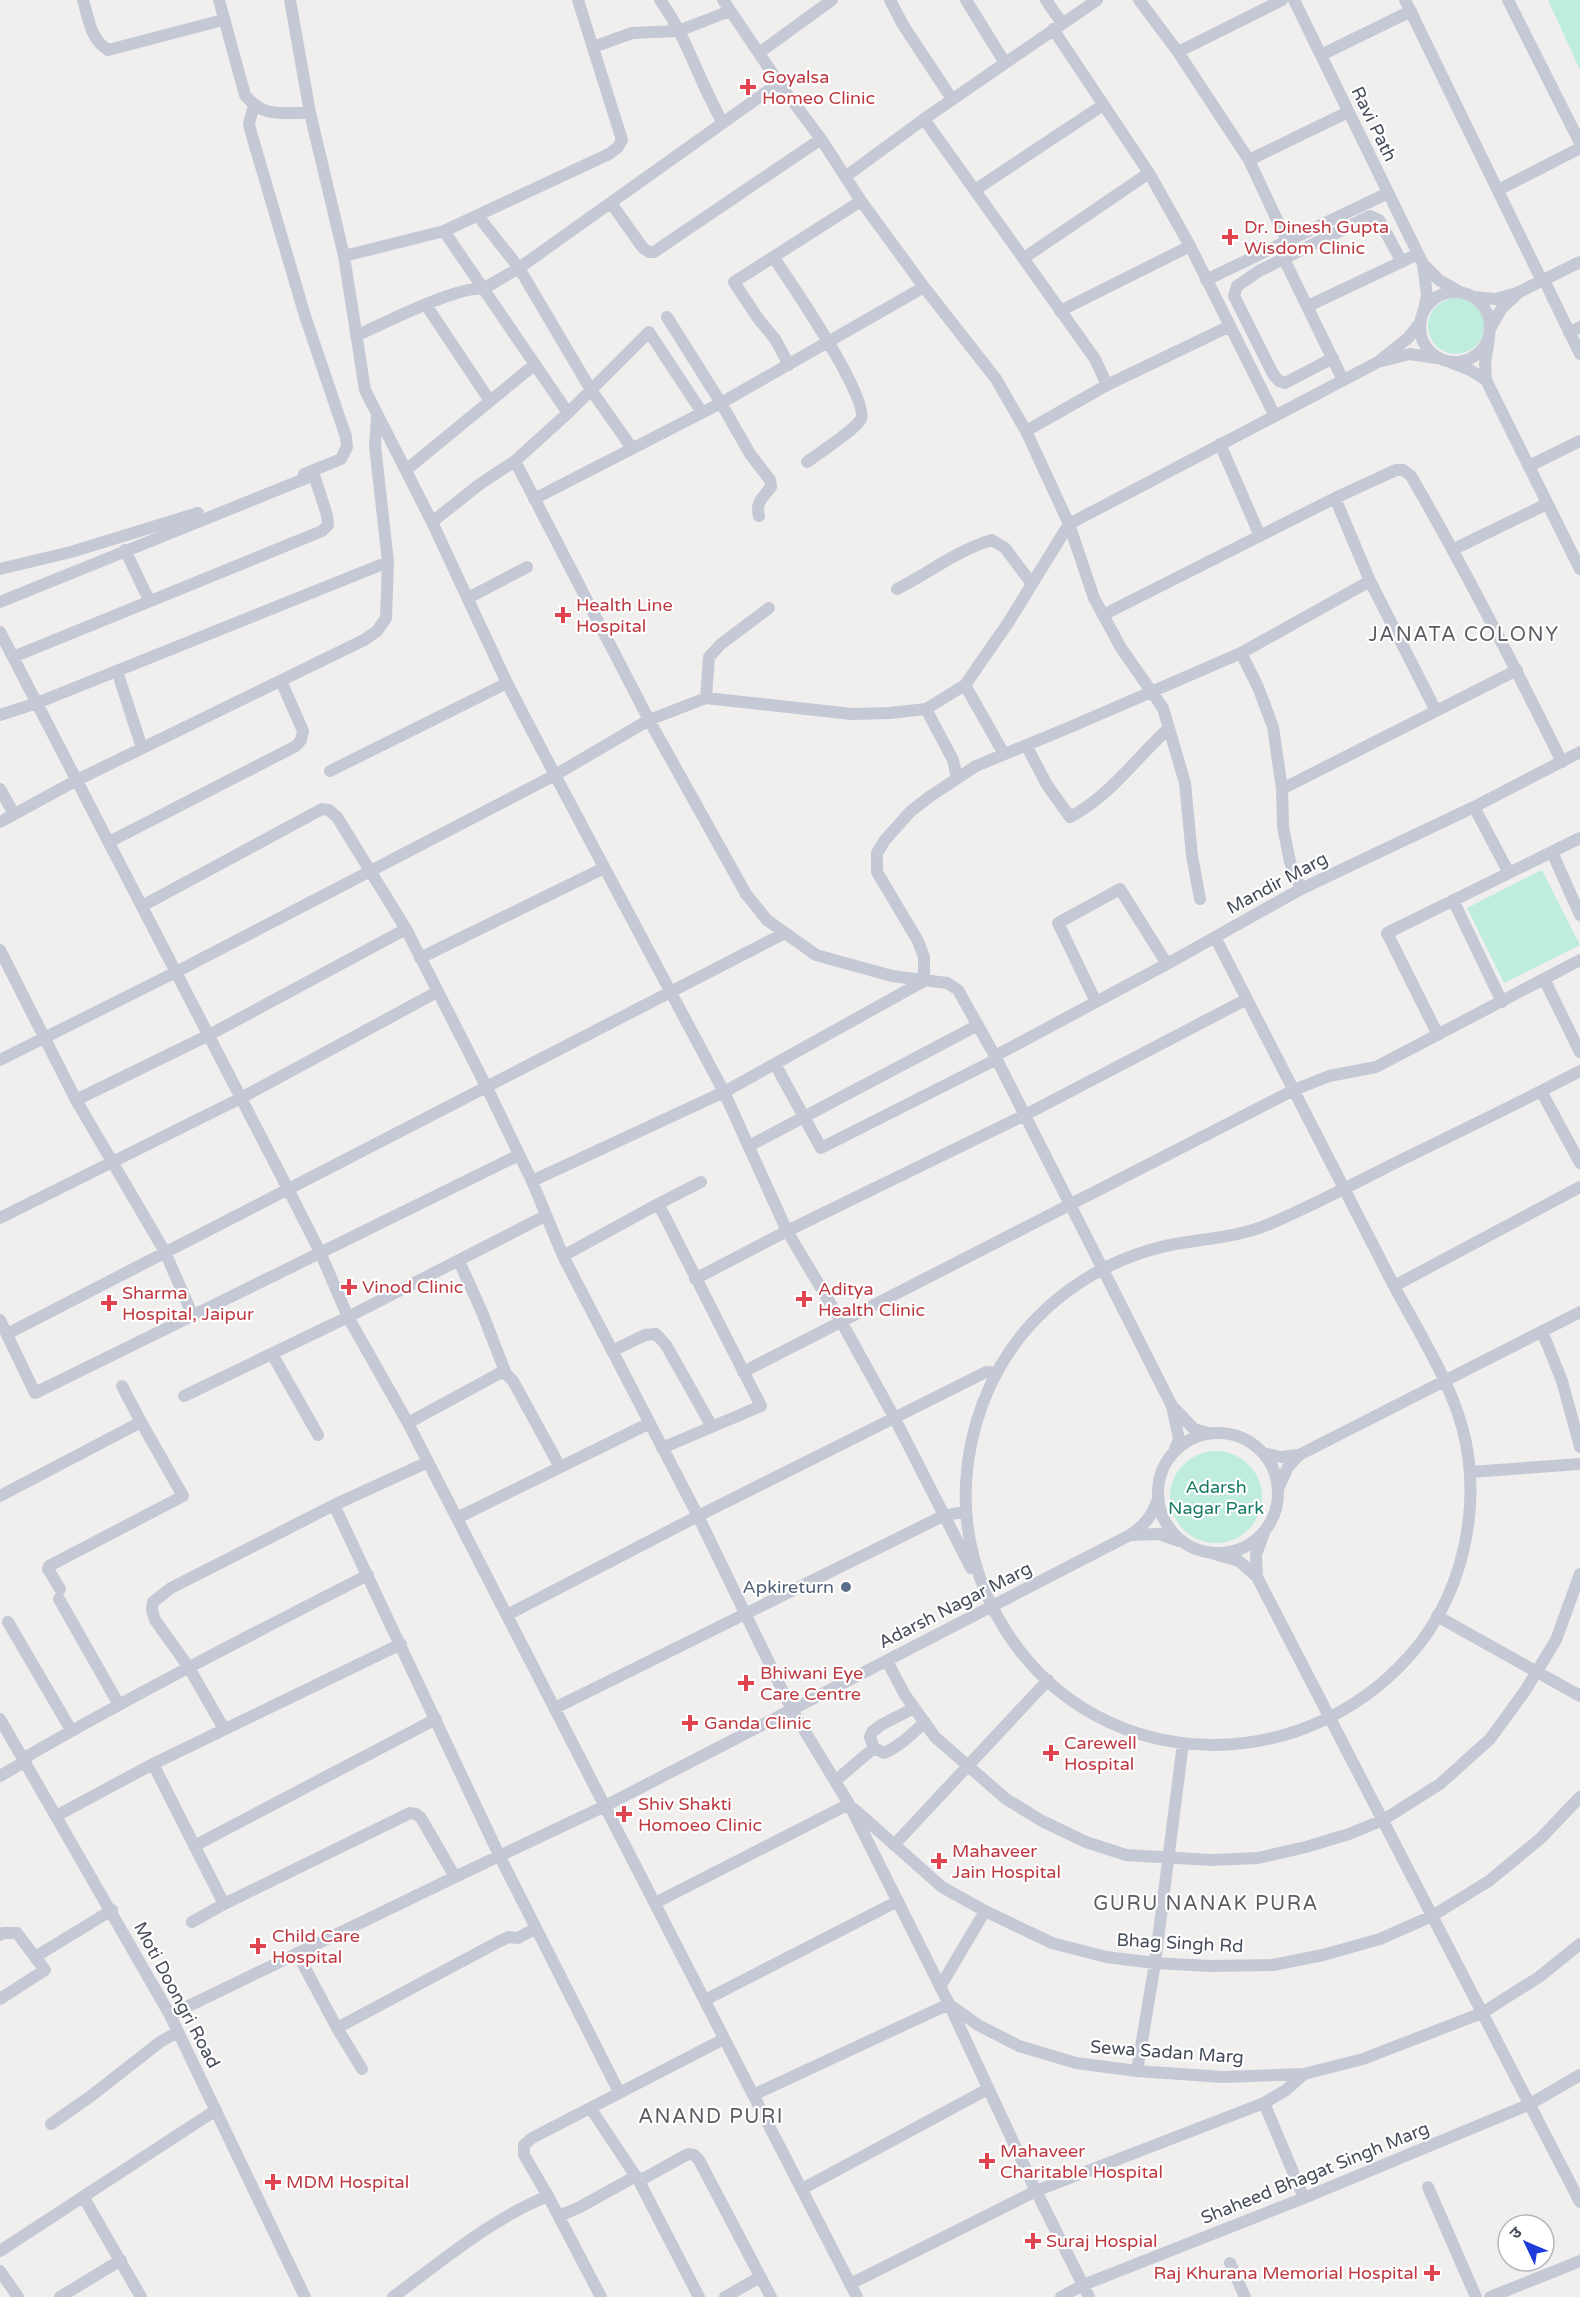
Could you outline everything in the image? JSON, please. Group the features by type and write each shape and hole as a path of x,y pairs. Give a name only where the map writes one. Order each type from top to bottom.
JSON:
{"street":[{"path":"83,0 93,35 100,45 108,50 223,20"},
{"path":"219,0 245,95 254,106 264,112 310,113"},
{"path":"290,0 310,113 344,256 365,390 432,522 507,683 724,1092 787,1231 894,1417 943,1516 992,1606 1014,1643 1036,1669 1065,1695 1092,1713 1125,1728 1183,1743 1222,1745 1253,1743 1288,1735 1330,1719 1382,1684 1408,1658 1428,1633 1457,1573 1466,1542 1470,1507 1470,1472 1459,1414 1444,1382 1215,937"},
{"path":"344,256 444,231 609,154 618,147 622,140 578,0"},
{"path":"660,0 678,31 723,123"},
{"path":"759,53 832,0"},
{"path":"890,0 903,25 952,99"},
{"path":"966,0 1005,63"},
{"path":"1046,0 1058,26 1103,105 1149,173 1190,246 1275,416"},
{"path":"845,177 952,99 1097,0"},
{"path":"1139,0 1178,52 1249,160 1287,241"},
{"path":"1178,52 1282,0"},
{"name":"Ravi Path","path":"1294,0 1421,259"},
{"path":"1509,0 1580,143"},
{"path":"593,47 632,33 678,31 726,5 779,83 821,139 861,201 996,379 1026,431 1069,524 1094,598 1121,648 1163,708 1185,783 1192,856 1200,899"},
{"path":"1321,55 1408,5 1543,280 1574,330 1580,354"},
{"path":"356,336 426,304 474,288 483,289 519,268 779,83"},
{"path":"975,190 1103,105"},
{"path":"0,569 71,552 234,502 341,459 347,447 346,437 304,316 250,129 249,123 254,106"},
{"path":"1249,160 1348,112"},
{"path":"924,119 1095,359 1107,385"},
{"path":"611,203 643,248 654,252 821,139"},
{"path":"1498,190 1580,148"},
{"path":"1024,258 1149,173"},
{"path":"1206,280 1388,193"},
{"path":"789,365 775,339 734,282 861,201"},
{"path":"478,216 519,268 591,390 632,448"},
{"path":"1339,216 1346,229"},
{"path":"1333,358 1285,383 1279,381 1273,374 1234,296 1234,290 1259,271 1370,216 1379,220 1402,262"},
{"path":"444,231 568,413"},
{"path":"1060,311 1190,246"},
{"path":"1252,257 1259,271"},
{"path":"774,258 828,343 856,393 863,416 860,422 807,462"},
{"path":"1284,259 1343,380"},
{"path":"1308,306 1402,262 1421,259"},
{"path":"1421,259 1439,279 1484,306 1489,317 1490,333 1485,364 1486,380 1580,569"},
{"path":"0,1060 176,972 555,775 650,720 706,698 852,714 926,709 965,686 1008,623 1069,524 1378,362 1408,338 1420,323 1427,295 1421,259"},
{"path":"1424,310 1432,300 1449,292 1496,299 1518,293 1580,262"},
{"path":"534,499 701,411 721,403 924,287"},
{"path":"1378,362 1410,354 1461,362 1473,358 1483,349 1502,308 1518,293"},
{"path":"426,304 490,401"},
{"path":"667,317 750,454 771,483 771,487 758,503 759,516"},
{"path":"1420,323 1422,338 1427,349 1486,380"},
{"path":"1026,431 1107,385 1230,326"},
{"path":"432,522 480,484 515,461 568,413 649,332 701,411"},
{"path":"1248,363 1265,355"},
{"path":"406,470 534,365"},
{"path":"0,822 77,780 364,640 377,631 386,618 388,562 375,446 378,416"},
{"path":"1529,466 1580,441"},
{"path":"1220,444 1260,536"},
{"path":"515,461 650,720 746,894 767,920 816,956 892,976 946,983 958,990 996,1058 1172,1406 1179,1439 1161,1473 1158,1499 1153,1513 1144,1526 1130,1535"},
{"path":"1103,615 1335,498 1396,470 1403,470 1411,476 1454,549 1562,762"},
{"path":"0,602 314,475 327,516 328,525 322,531 13,657"},
{"path":"1335,498 1370,581 1436,711"},
{"path":"1454,549 1547,504"},
{"path":"1568,545 1580,539"},
{"path":"897,589 952,556 992,540 1005,548 1032,584"},
{"path":"125,550 149,600"},
{"path":"0,715 37,703 388,562"},
{"path":"468,598 527,567"},
{"path":"924,981 924,957 918,941 877,872 877,853 885,840 910,812 975,766 1241,653 1370,581"},
{"path":"706,698 709,657 721,644 769,608"},
{"path":"0,632 288,1189 320,1252 348,1317 408,1423 857,2297"},
{"path":"1241,653 1258,687 1273,727 1282,789 1283,827 1290,862 1301,889"},
{"path":"1282,789 1517,670"},
{"path":"117,671 142,748"},
{"path":"109,842 296,746 302,740 303,731 281,681"},
{"path":"330,771 507,683"},
{"path":"965,686 1004,754"},
{"path":"926,709 953,760 957,778"},
{"path":"1026,745 1047,785 1070,817 1090,807 1169,728"},
{"name":"Mandir Marg","path":"803,1117 821,1148 996,1058 1301,889 1473,807 1580,752"},
{"path":"0,789 14,814"},
{"path":"1473,807 1509,873"},
{"path":"142,906 322,809 329,810 337,817 406,929 487,1088 532,1181 563,1256 698,1516 792,1710 849,1804 949,2004 1036,2191 1086,2291"},
{"path":"1438,1035 1387,933 1580,838"},
{"path":"1552,852 1580,915"},
{"path":"420,958 604,868"},
{"path":"1096,1002 1058,923 1120,889 1167,964"},
{"path":"1453,900 1502,1002"},
{"path":"76,1100 209,1035 406,929"},
{"path":"7,1334 785,933"},
{"path":"0,950 76,1100 165,1252 193,1316"},
{"path":"743,1372 1294,1090 1329,1076 1376,1066 1580,960"},
{"path":"1544,979 1580,1052"},
{"path":"532,1181 724,1092 924,981"},
{"path":"0,1218 241,1098 437,992"},
{"path":"695,1279 787,1231 1025,1115 1247,999"},
{"path":"748,1146 978,1025"},
{"path":"774,1064 803,1117"},
{"path":"992,1606 982,1585 972,1551 966,1511 967,1463 972,1436 980,1409 1008,1354 1026,1329 1048,1307 1075,1285 1103,1269 1148,1250 1245,1234 1345,1188 1580,1071"},
{"path":"1541,1091 1580,1163"},
{"path":"0,1320 35,1393 519,1155"},
{"path":"563,1256 701,1182"},
{"path":"1394,1286 1580,1187"},
{"path":"658,1204 761,1406 711,1425 662,1448"},
{"path":"184,1396 348,1317 545,1216"},
{"path":"459,1260 506,1374 513,1381 560,1467"},
{"path":"1263,1453 1281,1457 1299,1455 1580,1312"},
{"path":"1542,1331 1562,1381 1580,1447"},
{"path":"612,1351 645,1335 656,1334 666,1345 711,1425"},
{"path":"272,1354 318,1435"},
{"path":"507,1615 894,1417 986,1372 997,1373"},
{"path":"408,1423 500,1373 506,1374"},
{"path":"118,1703 59,1594 48,1569 49,1566 183,1496 122,1386"},
{"path":"1172,1406 1194,1429 1209,1433"},
{"path":"0,1496 141,1422"},
{"path":"457,1518 650,1423"},
{"path":"1174,1452 1193,1438 1209,1433 1223,1432 1237,1435 1250,1441 1263,1453 1275,1473 1278,1489"},
{"path":"1257,1578 1256,1555 1264,1532 1275,1512 1278,1489 1288,1467 1299,1455"},
{"path":"224,1729 188,1666 155,1620 152,1610 153,1602 171,1588 334,1504 428,1462"},
{"path":"1470,1472 1580,1464"},
{"path":"1158,1499 1165,1522 1182,1542"},
{"path":"334,1504 500,1857 619,2092"},
{"path":"555,1708 943,1516 966,1511"},
{"path":"1211,1553 1226,1553 1243,1548 1264,1532"},
{"path":"1130,1535 1159,1534 1197,1550 1239,1561 1257,1578 1580,2202"},
{"name":"Adarsh Nagar Marg","path":"170,2015 605,1806 1130,1535"},
{"path":"887,1661 914,1708 935,1737 1006,1799 1042,1821 1086,1842 1126,1855 1211,1860 1258,1858 1349,1834 1383,1820 1440,1784 1490,1739 1537,1672 1556,1640 1580,1574"},
{"path":"0,1776 118,1703 368,1575"},
{"path":"1437,1616 1580,1696"},
{"path":"8,1622 71,1730"},
{"path":"56,1816 153,1764 401,1644"},
{"path":"894,1845 1048,1680"},
{"path":"914,1708 875,1729 870,1737 874,1748 884,1753 891,1750 925,1722"},
{"name":"Moti Doongri Road","path":"0,1719 170,2015 305,2297"},
{"path":"194,1846 436,1719"},
{"path":"1137,2071 1155,1963 1183,1743"},
{"path":"835,1781 874,1748"},
{"path":"153,1764 224,1904"},
{"name":"Bhag Singh Rd","path":"849,1804 942,1887 985,1911 1052,1942 1106,1957 1210,1966 1273,1965 1323,1955 1380,1939 1432,1916 1489,1881 1541,1838 1580,1797"},
{"path":"655,1903 849,1804"},
{"path":"192,1922 410,1813 421,1818 455,1877"},
{"path":"705,2000 897,1901"},
{"path":"35,1956 111,1910"},
{"path":"940,1988 985,1911"},
{"path":"337,2028 500,1941 509,1937 518,1938 536,1928"},
{"path":"0,1935 3,1932 17,1933 45,1970 0,1999"},
{"name":"Sewa Sadan Marg","path":"949,2004 978,2025 1019,2046 1076,2063 1137,2071 1223,2077 1304,2074 1364,2059 1482,2013 1539,1977 1580,1944"},
{"path":"297,1953 362,2069"},
{"path":"753,2095 949,2004"},
{"path":"51,2124 160,2042 178,2032"},
{"path":"601,2297 524,2155 524,2145 532,2138 724,2039"},
{"path":"850,2283 1036,2191 1264,2103 1286,2090 1304,2074"},
{"name":"Shaheed Bhagat Singh Marg","path":"1061,2297 1086,2291 1530,2104 1580,2074"},
{"path":"802,2189 988,2089"},
{"path":"1264,2103 1304,2198"},
{"path":"591,2109 637,2179 699,2297"},
{"path":"0,2251 216,2110"},
{"path":"559,2216 688,2154 694,2155 699,2160 771,2297"},
{"path":"1428,2187 1476,2297"},
{"path":"393,2297 507,2216 548,2196"},
{"path":"84,2198 141,2297"},
{"path":"60,2297 121,2260"},
{"path":"1490,2297 1580,2261"},
{"path":"1230,2263 1245,2297"},
{"path":"0,2271 18,2297"},
{"path":"725,2297 760,2277"}],"green space":[{"path":"1548,0 1580,0 1580,70"},
{"path":"1450,298 1462,298 1472,302 1480,310 1484,326 1480,342 1472,350 1462,354 1450,354 1440,350 1432,342 1428,332 1428,320 1432,310 1440,302"},
{"path":"1542,870 1580,945 1504,983 1467,908"},
{"name":"Adarsh Nagar Park","path":"1216,1451 1234,1454 1249,1464 1259,1479 1262,1497 1259,1515 1249,1530 1234,1540 1216,1543 1198,1540 1183,1530 1173,1515 1170,1497 1173,1479 1183,1464 1198,1454"}],"place":[{"name":"Goyalsa Homeo Clinic","path":"748,87"},
{"name":"Dr. Dinesh Gupta Wisdom Clinic","path":"1230,237"},
{"name":"Health Line Hospital","path":"563,615"},
{"name":"Vinod Clinic","path":"349,1287"},
{"name":"Aditya Health Clinic","path":"804,1299"},
{"name":"Sharma Hospital, Jaipur","path":"109,1303"},
{"name":"Apkireturn","path":"846,1587"},
{"name":"Bhiwani Eye Care Centre","path":"746,1683"},
{"name":"Ganda Clinic","path":"690,1723"},
{"name":"Carewell Hospital","path":"1051,1753"},
{"name":"Shiv Shakti Homoeo Clinic","path":"624,1814"},
{"name":"Mahaveer Jain Hospital","path":"939,1861"},
{"name":"Child Care Hospital","path":"258,1946"},
{"name":"Mahaveer Charitable Hospital","path":"987,2161"},
{"name":"MDM Hospital","path":"273,2182"},
{"name":"Suraj Hospial","path":"1033,2241"},
{"name":"Raj Khurana Memorial Hospital","path":"1432,2273"}],"district":[{"name":"JANATA COLONY","path":"1464,635"},
{"name":"GURU NANAK PURA","path":"1206,1904"},
{"name":"ANAND PURI","path":"711,2117"}]}
